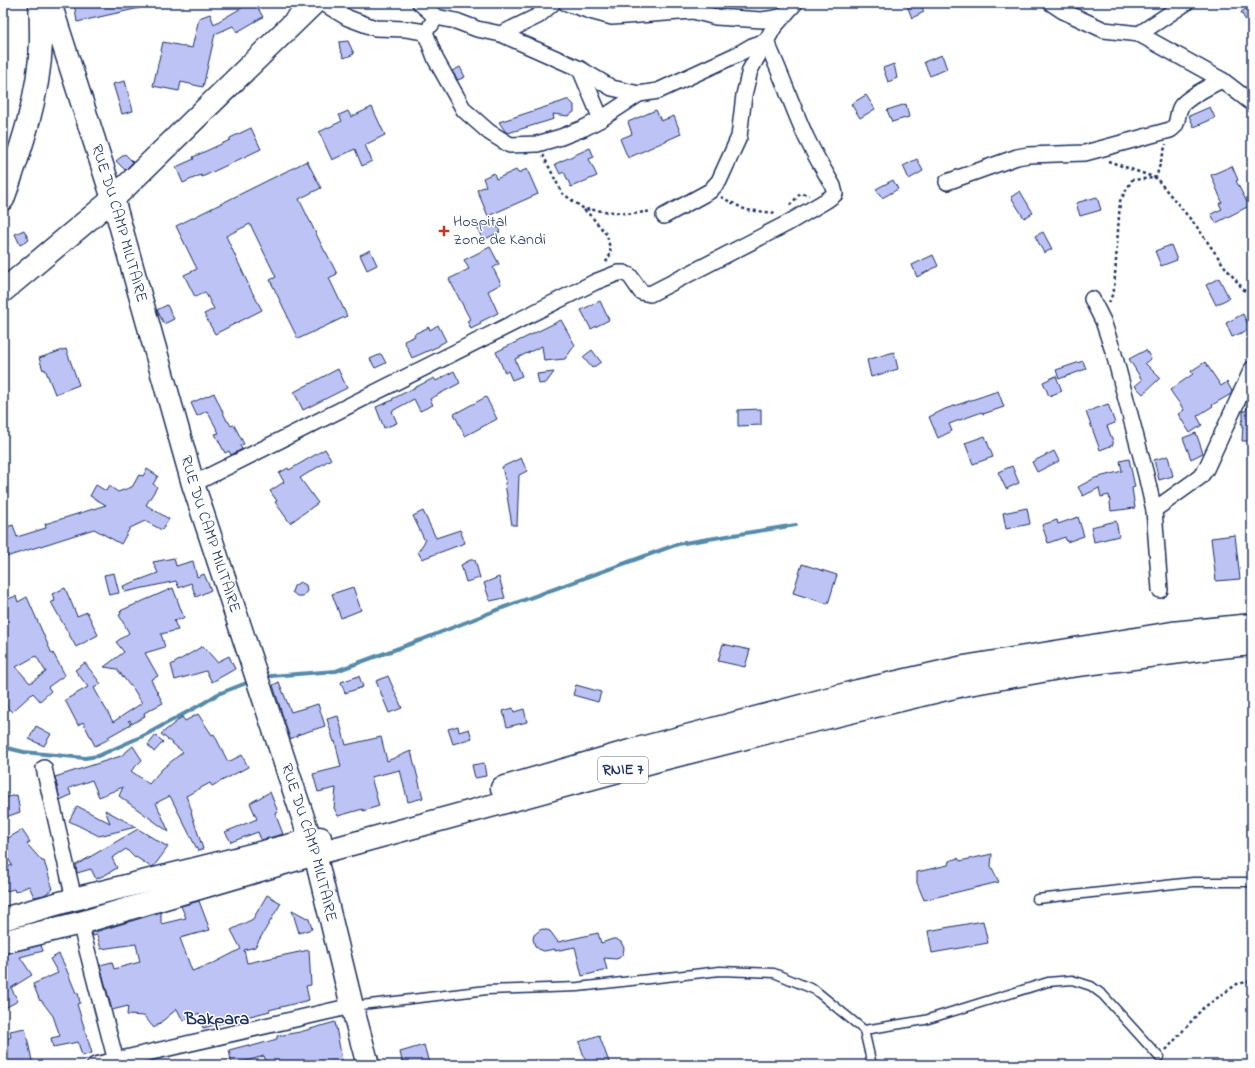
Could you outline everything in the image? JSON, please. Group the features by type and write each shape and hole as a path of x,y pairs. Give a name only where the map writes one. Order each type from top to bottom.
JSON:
{"main road":[{"path":"3,199 17,159 29,117 37,79 41,44 40,3"},
{"name":"RUE DU CAMP MILITAIRE","path":"50,3 113,199 193,484 313,847 368,1065"},
{"path":"3,291 113,199 314,3"},
{"name":"RNIE 7","path":"3,942 80,922 313,847 630,751 858,691 964,667 1172,633 1252,625"},
{"name":"RNIE 7","path":"3,919 74,899 313,847 735,740 963,685 1070,666 1252,644"}],"street":[{"path":"323,3 348,18 375,28 406,28 425,32"},
{"path":"420,3 436,17 456,21 477,29 501,34 580,69 612,88 639,94 658,91 752,46 766,41"},
{"path":"501,34 538,16 553,3"},
{"path":"566,3 612,17 693,11 716,17 762,20 782,17"},
{"path":"671,212 710,191 719,181 739,137 744,95 750,70 774,27 795,3"},
{"path":"1051,3 1063,11 1104,30 1139,34 1222,80 1252,103"},
{"path":"1139,34 1186,3"},
{"path":"425,32 436,17"},
{"path":"425,32 436,60 464,110 489,132 510,145 537,144 562,137 601,119 639,94"},
{"path":"193,484 595,282 618,273 624,273 630,276 641,292 650,294 788,223 835,194 833,186 807,139 766,41"},
{"path":"580,69 601,119"},
{"path":"947,182 1017,157 1028,155 1085,153 1170,130 1176,126 1182,105 1200,92 1222,80"},
{"path":"1092,299 1103,321 1116,361 1146,475 1154,510 1160,590"},
{"path":"1154,510 1200,477 1206,469 1252,369"},
{"path":"44,768 74,899"},
{"path":"80,922 116,1062"},
{"path":"95,1065 116,1062 352,1006"}],"lane":[{"path":"1037,899 1193,882 1252,882"},
{"path":"352,1006 487,990 578,987 720,971 774,973 815,990 864,1030 872,1065"},
{"path":"864,1030 925,1020 1048,982 1072,980 1091,986 1103,995 1159,1057"}],"path":[{"path":"1156,178 1170,130"},
{"path":"537,144 562,193 584,209 607,235 611,252 595,282"},
{"path":"1085,153 1156,178 1197,227 1225,267 1252,300"},
{"path":"1103,321 1114,290 1120,201 1132,180 1156,178"},
{"path":"710,191 746,210 783,213"},
{"path":"788,208 801,193 827,200"},
{"path":"584,209 632,214 671,212"},
{"path":"1159,1057 1203,1008 1237,984 1252,980"}],"building":[{"path":"74,3 143,3 144,7 77,22"},
{"path":"250,3 255,3 263,17 237,32 233,26 215,34 203,87 181,82 179,91 153,86 163,42 192,48 199,18 210,14 214,24"},
{"path":"906,3 920,3 924,12 912,18"},
{"path":"1252,5 1252,32 1241,12"},
{"path":"348,41 354,54 344,58 339,42"},
{"path":"942,55 947,69 930,76 924,62"},
{"path":"894,64 897,78 888,82 883,68"},
{"path":"460,67 465,77 458,80 452,71"},
{"path":"125,81 133,111 122,114 113,84"},
{"path":"866,95 875,109 860,118 851,104"},
{"path":"569,100 574,105 574,112 568,116 553,114 554,119 508,133 499,122 561,102"},
{"path":"906,104 909,117 892,122 887,110"},
{"path":"372,107 385,135 365,145 372,161 362,166 355,149 332,160 319,132 342,121 339,115 348,111 351,117"},
{"path":"1210,107 1215,118 1194,127 1189,116"},
{"path":"656,110 661,121 674,116 681,134 628,158 620,139 632,134 628,122"},
{"path":"251,128 261,149 202,177 201,175 183,183 176,167 194,159 193,157 230,140 230,138"},
{"path":"590,148 594,157 589,159 597,176 571,187 564,172 560,174 555,164"},
{"path":"125,154 133,162 125,170 116,161"},
{"path":"917,159 923,171 909,179 903,166"},
{"path":"307,161 321,188 299,199 337,274 329,278 347,316 298,339 270,280 276,277 250,224 226,236 262,310 215,334 204,314 214,309 205,292 195,297 184,275 197,269 176,226"},
{"path":"1232,166 1238,180 1236,181 1249,206 1216,223 1211,214 1222,209 1219,204 1222,202 1211,175"},
{"path":"527,169 538,194 488,216 477,190 486,186 483,178 494,173 496,179 516,170 518,173"},
{"path":"893,180 898,189 882,198 876,189"},
{"path":"1020,191 1033,213 1024,218 1011,197"},
{"path":"1097,197 1101,210 1080,216 1076,203"},
{"path":"494,219 500,232 483,240 477,228"},
{"path":"24,230 29,240 20,245 15,234"},
{"path":"1043,232 1052,249 1044,253 1035,236"},
{"path":"1171,245 1177,260 1161,266 1155,251"},
{"path":"490,247 499,264 493,268 501,284 488,291 498,313 480,322 481,324 471,329 467,321 470,319 449,279 469,269 464,260"},
{"path":"370,250 377,265 367,270 360,255"},
{"path":"933,255 938,266 917,277 912,265"},
{"path":"1219,278 1229,298 1216,305 1206,285"},
{"path":"600,301 609,320 591,329 581,310"},
{"path":"167,305 174,319 164,324 157,310"},
{"path":"1243,314 1250,329 1232,337 1226,323"},
{"path":"561,320 575,345 565,359 544,361 542,346 515,359 522,376 512,380 508,371 505,373 496,352"},
{"path":"438,325 446,341 439,346 412,358 404,341 415,336 414,334 429,327 430,330"},
{"path":"66,349 79,385 55,394 45,369 43,370 39,358"},
{"path":"592,350 601,362 592,368 583,357"},
{"path":"1146,350 1151,359 1145,363 1160,378 1143,394 1135,386 1142,380 1129,359"},
{"path":"894,352 898,369 871,377 867,360"},
{"path":"381,354 386,363 375,368 370,359"},
{"path":"1083,361 1086,369 1059,379 1056,370"},
{"path":"1205,362 1221,386 1227,382 1232,391 1231,394 1197,416 1202,425 1190,433 1178,414 1184,410 1170,390 1193,374 1191,371"},
{"path":"338,369 347,388 303,410 294,392"},
{"path":"454,371 460,383 430,399 433,405 420,411 414,399 392,411 397,423 384,428 376,407 393,400 392,399 434,378 436,381"},
{"path":"554,372 546,383 539,384 537,374"},
{"path":"1056,376 1062,391 1049,396 1043,382"},
{"path":"998,391 1004,407 983,414 982,412 949,424 952,431 938,438 929,417 945,409"},
{"path":"214,393 227,421 231,426 234,425 244,444 240,445 242,449 231,455 229,451 225,453 215,434 219,433 207,411 197,416 191,403"},
{"path":"486,397 497,419 465,436 454,414"},
{"path":"1250,397 1252,397 1252,441 1242,441 1243,424 1241,424 1243,419 1243,411 1246,411"},
{"path":"1108,404 1115,423 1107,426 1113,441 1113,445 1100,450 1086,412"},
{"path":"761,409 761,425 738,426 738,410"},
{"path":"1196,433 1203,453 1191,459 1183,438"},
{"path":"985,436 993,457 973,464 965,443"},
{"path":"325,449 331,459 300,478 318,503 290,523 275,502 277,501 270,491 284,482 279,473 288,468 289,470"},
{"path":"1054,451 1059,461 1037,472 1032,462"},
{"path":"1168,456 1173,476 1159,480 1154,460"},
{"path":"521,458 527,471 519,475 517,525 512,525 505,484 506,479 505,480 502,467"},
{"path":"1129,459 1135,487 1132,488 1135,508 1111,511 1109,495 1101,497 1099,488 1083,496 1078,487 1095,478 1122,471 1120,461"},
{"path":"1012,466 1019,483 1006,489 998,472"},
{"path":"147,469 158,476 153,484 157,487 146,505 169,519 162,530 145,521 130,528 121,544 94,529 3,558 3,528 13,525 17,537 46,528 45,524 106,505 90,496 96,485 106,491 109,486 118,492 132,487 139,475 143,476"},
{"path":"1027,508 1030,524 1006,529 1003,513"},
{"path":"423,511 436,538 460,530 465,543 422,559 418,552 425,541 413,516"},
{"path":"1078,517 1084,536 1067,542 1065,537 1048,543 1042,525 1057,520 1058,524"},
{"path":"1116,521 1119,536 1094,542 1091,527"},
{"path":"1235,535 1240,579 1216,581 1211,538"},
{"path":"174,558 176,566 193,561 197,577 204,574 211,590 196,597 191,583 179,588 176,581 125,592 123,586 158,573 153,562"},
{"path":"470,560 475,560 480,578 466,582 461,565"},
{"path":"802,564 837,575 828,604 793,593"},
{"path":"114,573 119,593 109,595 104,575"},
{"path":"499,577 505,598 490,601 484,583"},
{"path":"300,582 306,585 307,591 303,596 297,596 292,592 294,586"},
{"path":"353,587 361,610 341,618 332,594"},
{"path":"65,588 77,616 87,612 98,635 76,647 51,602 55,601 52,594"},
{"path":"173,588 184,618 174,621 178,630 161,634 165,647 145,653 158,676 151,680 163,703 144,713 145,716 132,724 130,720 128,721 131,724 108,737 109,739 95,746 83,722 78,725 65,700 88,687 75,670 85,663 101,684 94,688 113,722 142,703 131,685 130,686 117,669 104,667 124,652 116,642 129,633 119,615 121,614 120,611"},
{"path":"16,596 18,602 27,597 52,654 53,653 65,675 48,687 51,691 40,701 33,693 12,712 3,703 3,601","holes":["36,656 46,672 30,683 16,667"]},
{"path":"723,644 750,650 745,667 718,661"},
{"path":"203,646 217,662 229,656 235,669 212,682 206,671 175,680 171,665"},
{"path":"359,676 363,687 345,693 341,682"},
{"path":"388,676 402,708 389,713 376,681"},
{"path":"279,682 291,712 318,704 325,726 297,735 290,739 273,685"},
{"path":"576,685 601,692 598,702 573,695"},
{"path":"513,708 514,712 524,709 527,722 507,727 503,711"},
{"path":"198,714 212,735 214,734 228,762 242,755 248,767 212,786 210,783 186,796 203,849 198,851 170,796 156,803 169,832 119,796 123,787 99,797 92,780 69,788 71,795 60,800 55,777 121,756 133,746 142,760 131,771 149,784 162,769 183,752 161,734 182,717 185,721"},
{"path":"338,716 346,745 381,737 387,761 411,751 423,798 408,802 400,770 371,777 379,806 338,816 334,808 336,788 318,792 313,774 341,767 335,741 334,742 327,719"},
{"path":"36,726 51,734 44,746 29,739"},
{"path":"458,726 459,732 469,729 472,738 453,744 448,729"},
{"path":"156,735 163,742 154,752 148,745"},
{"path":"484,763 486,776 475,778 472,765"},
{"path":"270,792 278,812 275,813 283,834 261,840 258,832 231,842 225,832 257,819 250,803"},
{"path":"17,795 20,812 3,818 3,798"},
{"path":"77,806 110,823 105,810 136,827 99,836 69,821"},
{"path":"138,829 168,847 154,866 151,867 136,857 135,858 126,849 112,858 117,868 105,875 96,879 91,869 77,873 76,865"},
{"path":"22,830 30,842 27,844 42,861 44,861 53,889 44,895 34,897 29,886 15,892 14,889 3,892 3,869 12,865 3,850 3,841"},
{"path":"992,854 991,866 999,882 924,900 917,883 917,872 948,865 949,861 958,858 960,861"},
{"path":"267,895 281,903 255,947 244,950 247,963 309,950 311,985 306,986 309,1000 203,1028 199,1013 183,1021 177,1009 154,1028 144,1016 127,1015 128,1006 112,1010 100,965 112,962 114,969 140,962 136,944 101,949 97,935 93,936 92,933 161,912 161,924 186,918 181,906 199,901 210,930 180,938 192,971 212,964 241,949 231,930 253,919"},
{"path":"292,910 309,919 312,929 299,933"},
{"path":"983,921 988,943 932,953 928,931"},
{"path":"543,929 550,931 558,942 598,933 601,943 613,939 621,942 624,948 623,954 616,959 604,958 607,970 582,976 575,947 555,951 555,949 544,951 535,946 533,939 534,935"},
{"path":"41,945 43,951 20,957 32,975 11,988 18,1001 3,1009 3,954"},
{"path":"59,954 76,993 78,993 80,1003 77,1004 92,1053 82,1056 78,1042 53,1047 51,1038 60,1036 53,1016 41,1000 40,1001 33,984 58,973 50,959"},
{"path":"335,1022 343,1065 267,1065 264,1056 232,1065 229,1050 248,1045 249,1047 277,1039 277,1036 300,1032"},
{"path":"25,1028 33,1065 3,1065 3,1041 11,1037 10,1031"},
{"path":"599,1035 609,1062 600,1065 587,1065 579,1042"},
{"path":"424,1045 429,1063 424,1065 403,1065 400,1052"}],"waterway":[{"path":"271,676 336,671 502,608 678,544 796,525"},
{"path":"3,747 24,752 85,758 98,756 145,735 218,694 249,682"}],"place":[{"name":"Hospital Zone de Kandi","path":"444,231"}],"district":[{"name":"Bakpara","path":"217,1020"}]}
